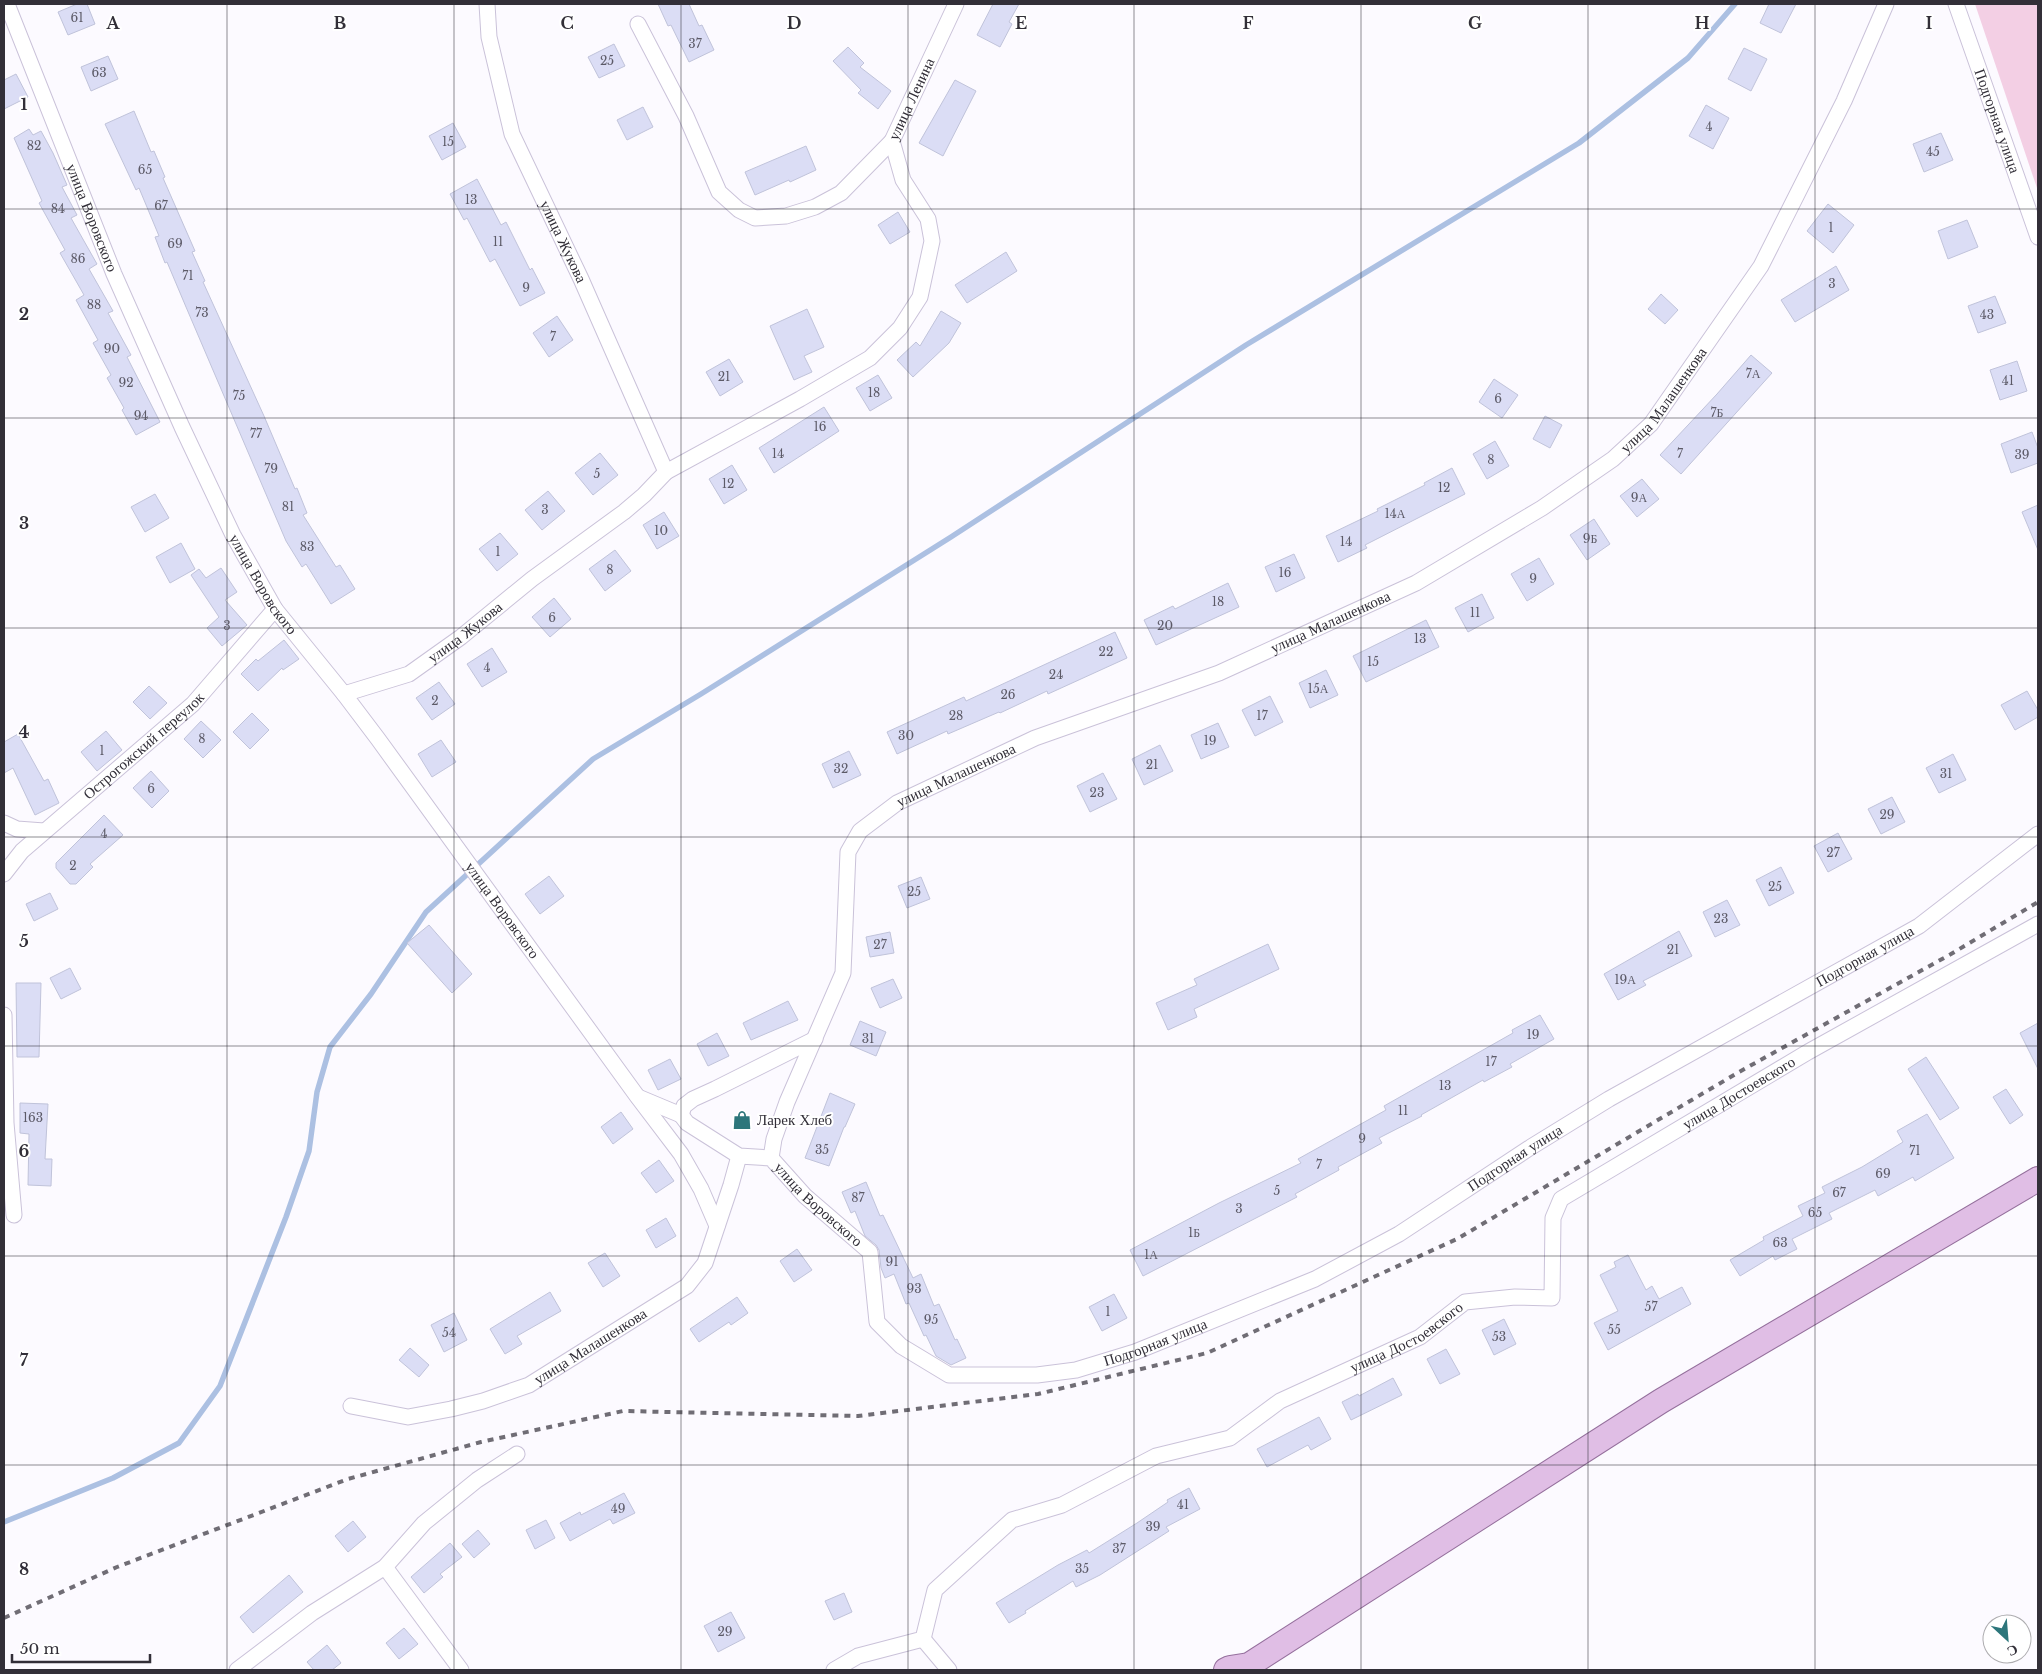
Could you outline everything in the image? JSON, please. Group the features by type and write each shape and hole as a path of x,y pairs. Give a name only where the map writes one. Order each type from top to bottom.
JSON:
{"main road":[{"path":"1226,1670 1250,1665 1661,1400 2038,1179"}],"street":[{"name":"улица Воровского","path":"7,4 114,274 182,427 233,535 275,609 344,694 681,1154 701,1189 717,1226"},
{"name":"улица Жукова","path":"487,4 489,38 512,134 581,279 666,472"},
{"name":"улица Ленина","path":"928,220 903,180 892,141 956,4"},
{"name":"улица Малашенкова","path":"771,1158 774,1139 787,1102 843,973 847,918 848,852 860,831 897,803 1035,738 1220,673 1416,582 1574,486 1613,459 1651,424 1761,266 1844,101 1886,4"},
{"name":"Подгорная улица","path":"1956,4 2038,238"},
{"path":"638,24 686,116 719,192 739,210 755,218 786,216 815,208 841,193 892,141"},
{"name":"улица Жукова","path":"344,694 409,674 461,637 532,579 624,512 644,496 666,472 800,399 870,358 900,328 920,297 932,241 928,220"},
{"name":"Острогожский переулок","path":"4,874 22,851 44,831 194,704 275,609"},
{"path":"4,822 17,829 44,831"},
{"name":"Подгорная улица","path":"949,1375 1037,1376 1076,1370 1135,1352 1315,1279 1399,1234 1608,1099 1919,926 2038,834"},
{"name":"улица Достоевского","path":"924,1639 936,1590 1012,1520 1062,1505 1156,1456 1230,1438 1280,1401 1420,1337 1465,1302 1515,1297 1552,1298 1553,1218 1561,1199 1808,1052 2038,924"},
{"path":"4,1015 6,1123 14,1215"},
{"path":"681,1115 684,1106 693,1099 715,1090 815,1039"},
{"name":"улица Воровского","path":"637,1096 681,1115 687,1124 738,1156 771,1158 805,1196 870,1252 877,1322 901,1346 949,1375"},
{"name":"улица Малашенкова","path":"351,1406 408,1417 483,1401 529,1385 687,1286 705,1263 731,1185 738,1156"},
{"path":"237,1670 312,1613 385,1567 424,1523 477,1480 517,1454"},
{"path":"385,1567 461,1670"},
{"path":"834,1670 858,1656 924,1639 949,1670"}],"shaded area":[{"path":"1975,4 2038,4 2038,191"}],"building":[{"path":"77,4 87,4 95,24 68,35 58,12"},
{"path":"658,4 689,4 699,26 702,25 714,50 689,62 671,25 668,26"},
{"path":"993,4 1019,4 1009,22 1012,24 1000,47 977,35"},
{"path":"1769,4 1796,4 1781,33 1760,23"},
{"path":"614,44 625,66 599,78 588,57"},
{"path":"848,47 864,63 860,67 891,91 878,109 858,93 861,90 833,61"},
{"path":"1744,48 1767,59 1751,91 1728,79"},
{"path":"108,56 118,79 91,91 81,67"},
{"path":"16,74 28,97 4,109 4,80"},
{"path":"955,80 976,91 943,156 919,143"},
{"path":"1706,105 1729,118 1713,149 1689,136"},
{"path":"643,107 653,127 627,140 617,120"},
{"path":"134,111 151,152 154,151 165,177 163,178 195,251 192,252 205,281 203,282 295,489 297,488 307,513 303,515 336,567 340,565 355,589 331,604 306,564 302,567 286,541 167,262 165,263 155,237 159,236 139,188 136,190 105,124"},
{"path":"453,123 466,147 442,160 429,136"},
{"path":"29,129 33,135 41,131 53,153 67,185 62,187 77,215 71,218 97,264 89,269 113,311 108,313 131,355 127,357 160,422 136,435 122,410 124,408 107,378 111,375 93,343 98,340 76,300 84,295 60,253 65,250 39,203 42,201 14,138"},
{"path":"1941,133 1953,160 1924,172 1913,144"},
{"path":"806,146 816,170 755,195 745,172"},
{"path":"477,179 501,225 506,222 530,270 532,268 545,293 520,306 495,259 490,262 467,218 464,220 450,194"},
{"path":"1828,204 1854,225 1833,253 1807,231"},
{"path":"898,212 910,232 890,244 878,225"},
{"path":"1967,220 1978,247 1948,259 1938,231"},
{"path":"1006,252 1017,271 967,303 955,285"},
{"path":"1836,266 1849,290 1795,322 1781,300"},
{"path":"1661,294 1678,310 1665,324 1648,309"},
{"path":"1995,296 2006,323 1978,333 1968,306"},
{"path":"807,309 824,347 804,356 812,372 794,380 770,326"},
{"path":"941,311 961,323 949,343 913,377 897,360 916,342 920,346"},
{"path":"557,316 573,340 549,357 533,333"},
{"path":"1751,355 1772,373 1681,474 1660,455"},
{"path":"729,359 743,382 720,396 706,372"},
{"path":"2017,361 2027,391 2000,400 1990,370"},
{"path":"878,375 892,398 870,411 856,388"},
{"path":"1494,379 1518,395 1502,418 1479,402"},
{"path":"824,407 839,431 774,473 759,448"},
{"path":"1545,416 1562,425 1550,448 1533,439"},
{"path":"2032,432 2038,448 2038,463 2011,473 2001,444"},
{"path":"1495,441 1509,466 1487,479 1473,454"},
{"path":"600,453 618,475 593,495 575,473"},
{"path":"732,465 747,490 724,504 709,479"},
{"path":"1452,468 1465,494 1365,545 1367,548 1338,562 1326,536 1378,511 1377,509 1425,485 1424,483"},
{"path":"1642,479 1659,499 1637,517 1620,496"},
{"path":"548,491 565,511 542,530 525,510"},
{"path":"155,494 169,518 145,532 131,507"},
{"path":"2038,505 2038,550 2022,512"},
{"path":"664,512 679,536 657,549 643,525"},
{"path":"1594,519 1610,544 1587,560 1570,535"},
{"path":"500,533 518,554 497,571 479,549"},
{"path":"181,543 195,569 170,583 156,557"},
{"path":"615,550 631,571 605,591 589,569"},
{"path":"1294,554 1305,578 1276,592 1265,567"},
{"path":"1539,558 1554,584 1527,601 1511,574"},
{"path":"221,568 237,592 225,600 247,625 222,646 207,628 219,617 191,575 199,569 206,578"},
{"path":"1228,583 1239,607 1156,645 1144,620 1173,606 1175,609"},
{"path":"1482,594 1494,618 1468,632 1455,608"},
{"path":"554,598 571,619 550,637 532,617"},
{"path":"1426,620 1439,647 1366,682 1353,656"},
{"path":"1115,632 1127,658 1048,694 1047,691 1000,713 948,734 947,731 897,754 887,732 964,697 966,701"},
{"path":"284,640 299,659 283,670 282,668 258,691 241,674 256,659 258,661"},
{"path":"492,648 507,672 482,687 467,664"},
{"path":"1326,670 1338,695 1310,708 1299,683"},
{"path":"439,682 455,704 432,720 416,698"},
{"path":"149,686 167,703 150,719 133,702"},
{"path":"2027,691 2038,710 2038,717 2015,730 2001,705"},
{"path":"1270,696 1283,722 1255,736 1242,710"},
{"path":"252,713 269,730 250,749 233,732"},
{"path":"201,721 221,740 203,758 184,739"},
{"path":"1218,723 1229,747 1201,759 1191,735"},
{"path":"106,731 122,750 97,771 81,752"},
{"path":"18,734 44,781 48,779 59,803 35,815 13,768 4,773 4,742"},
{"path":"441,740 456,762 432,777 418,754"},
{"path":"1160,745 1173,771 1144,785 1132,759"},
{"path":"849,751 861,775 833,788 822,764"},
{"path":"1953,754 1966,780 1939,793 1926,768"},
{"path":"151,771 169,791 152,808 133,788"},
{"path":"1103,773 1117,799 1090,812 1077,786"},
{"path":"1892,797 1905,822 1881,834 1868,809"},
{"path":"104,815 123,835 90,864 93,867 76,884 70,884 56,868 56,863"},
{"path":"1838,833 1852,859 1828,872 1814,846"},
{"path":"1781,867 1794,893 1769,906 1756,880"},
{"path":"549,876 564,896 540,914 525,894"},
{"path":"921,877 930,899 907,908 898,886"},
{"path":"50,893 58,909 34,921 26,904"},
{"path":"1727,900 1740,925 1715,937 1703,912"},
{"path":"429,925 472,974 452,993 407,943"},
{"path":"1679,931 1692,956 1643,981 1646,985 1618,1000 1604,974"},
{"path":"890,932 894,953 870,957 866,937"},
{"path":"1268,944 1279,969 1194,1009 1197,1017 1168,1030 1156,1003 1197,985 1194,979"},
{"path":"70,968 81,989 61,999 50,978"},
{"path":"893,979 902,998 880,1008 871,988"},
{"path":"16,983 41,983 39,1057 17,1057"},
{"path":"788,1001 798,1020 751,1040 743,1023"},
{"path":"1540,1015 1554,1039 1510,1064 1512,1067 1484,1082 1483,1080 1422,1116 1379,1138 1382,1143 1338,1167 1339,1170 1295,1194 1297,1197 1143,1276 1130,1250 1219,1203 1301,1163 1298,1159 1386,1110 1384,1106 1513,1033 1512,1030"},
{"path":"860,1021 886,1032 876,1056 850,1045"},
{"path":"2038,1023 2038,1069 2020,1033"},
{"path":"717,1033 729,1056 708,1066 697,1044"},
{"path":"1926,1057 1959,1108 1940,1120 1908,1069"},
{"path":"670,1059 681,1079 658,1090 648,1070"},
{"path":"2006,1089 2023,1115 2010,1124 1993,1097"},
{"path":"830,1093 855,1104 829,1166 805,1158"},
{"path":"20,1103 48,1104 45,1159 52,1159 51,1186 28,1185 29,1134 20,1133"},
{"path":"621,1112 633,1129 613,1144 601,1127"},
{"path":"1927,1114 1954,1158 1915,1181 1913,1177 1878,1196 1875,1190 1829,1213 1832,1219 1792,1239 1797,1249 1775,1260 1773,1256 1740,1276 1730,1260 1764,1240 1763,1237 1803,1216 1798,1206 1825,1193 1822,1187 1862,1167 1903,1142 1897,1131"},
{"path":"659,1160 674,1181 656,1193 641,1173"},
{"path":"866,1182 880,1216 883,1215 913,1278 921,1274 934,1306 939,1304 955,1340 957,1339 966,1358 951,1365 936,1356 926,1335 924,1336 909,1303 906,1304 894,1274 885,1278 881,1268 879,1250 865,1236 855,1211 851,1213 842,1192"},
{"path":"666,1218 676,1236 656,1248 646,1230"},
{"path":"797,1249 812,1270 794,1282 780,1261"},
{"path":"605,1253 620,1276 603,1287 588,1263"},
{"path":"1628,1255 1646,1290 1652,1286 1659,1299 1682,1287 1691,1304 1608,1350 1594,1323 1618,1311 1600,1275 1616,1267 1614,1262"},
{"path":"550,1292 561,1311 517,1336 522,1344 505,1354 490,1329"},
{"path":"1114,1294 1127,1318 1102,1331 1089,1307"},
{"path":"737,1297 748,1313 731,1325 729,1322 699,1342 690,1329"},
{"path":"454,1313 467,1340 444,1352 431,1325"},
{"path":"1504,1319 1516,1344 1494,1355 1482,1330"},
{"path":"410,1348 429,1365 419,1377 399,1360"},
{"path":"1446,1349 1460,1374 1440,1384 1427,1359"},
{"path":"1393,1378 1402,1395 1351,1420 1342,1402 1358,1394 1359,1396"},
{"path":"1319,1417 1331,1439 1311,1450 1308,1445 1267,1467 1257,1449"},
{"path":"1189,1488 1200,1509 1166,1527 1169,1531 1100,1575 1076,1587 1073,1581 1009,1623 996,1603 1058,1565 1087,1550 1089,1553 1168,1502 1167,1500"},
{"path":"624,1493 635,1513 613,1524 610,1519 570,1541 560,1523 580,1512 581,1515"},
{"path":"546,1520 555,1538 535,1549 526,1530"},
{"path":"353,1521 366,1537 348,1552 335,1536"},
{"path":"478,1530 490,1544 474,1558 462,1544"},
{"path":"450,1543 462,1557 440,1574 443,1577 424,1593 411,1577"},
{"path":"289,1575 303,1592 253,1633 240,1617"},
{"path":"844,1593 852,1612 834,1620 825,1601"},
{"path":"731,1612 745,1638 718,1652 704,1626"},
{"path":"404,1628 418,1644 399,1659 386,1643"},
{"path":"327,1645 341,1663 332,1670 314,1670 307,1662"}],"waterway":[{"path":"4,1522 113,1478 179,1443 220,1386 286,1217 309,1151 317,1092 330,1047 371,994 426,912 593,759 701,694 951,537 1246,345 1579,143 1688,58 1735,4"}],"railway":[{"path":"4,1618 117,1567 348,1479 481,1442 623,1411 858,1416 1038,1394 1207,1353 1457,1239 1739,1072 1951,954 2038,902"}],"place":[{"name":"Ларек Хлеб","path":"742,1120"}]}
